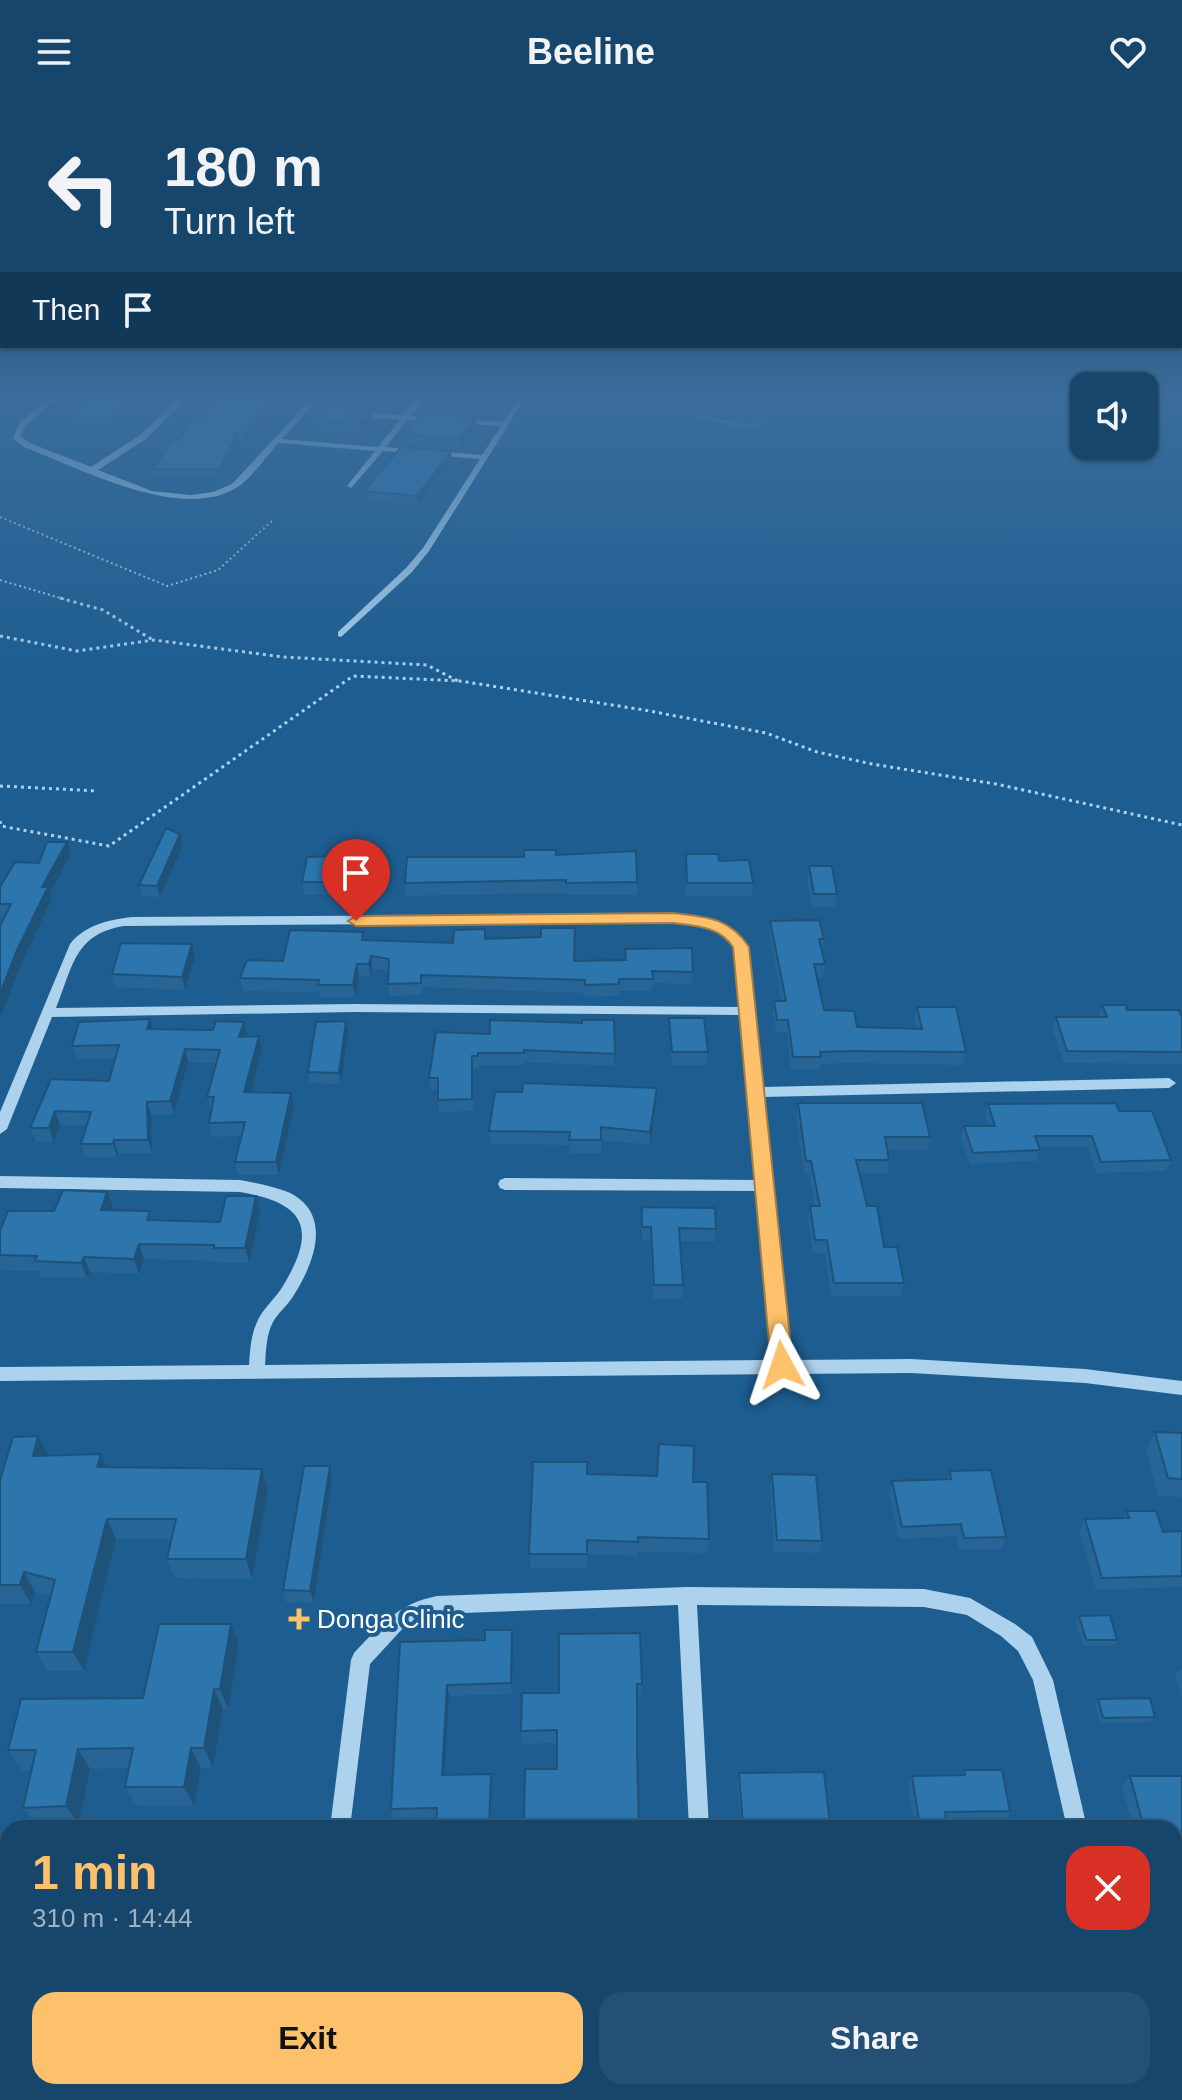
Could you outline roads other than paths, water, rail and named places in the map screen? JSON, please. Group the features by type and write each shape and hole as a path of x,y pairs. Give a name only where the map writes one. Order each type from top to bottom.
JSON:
{"street":[{"path":"144,490 190,497 224,490"},
{"path":"341,634 409,570 463,490"},
{"path":"0,1129 76,944 100,928 122,922 673,918 709,923 736,938 741,947 782,1365"},
{"path":"47,1013 326,1008 747,1011"},
{"path":"757,1092 1169,1083"},
{"path":"0,1182 240,1186 277,1192 290,1199 302,1208 307,1218 306,1249 292,1286 265,1322 256,1372"},
{"path":"505,1184 765,1186"},
{"path":"0,1374 782,1365 998,1370 1085,1376 1182,1388"},
{"path":"687,1596 699,1820"},
{"path":"341,1820 361,1660 398,1620 421,1608 437,1605 687,1596 924,1598 970,1607 992,1619 1025,1644 1039,1670 1075,1820"}],"place":[{"name":"Donga Clinic","path":"299,1619"}]}
